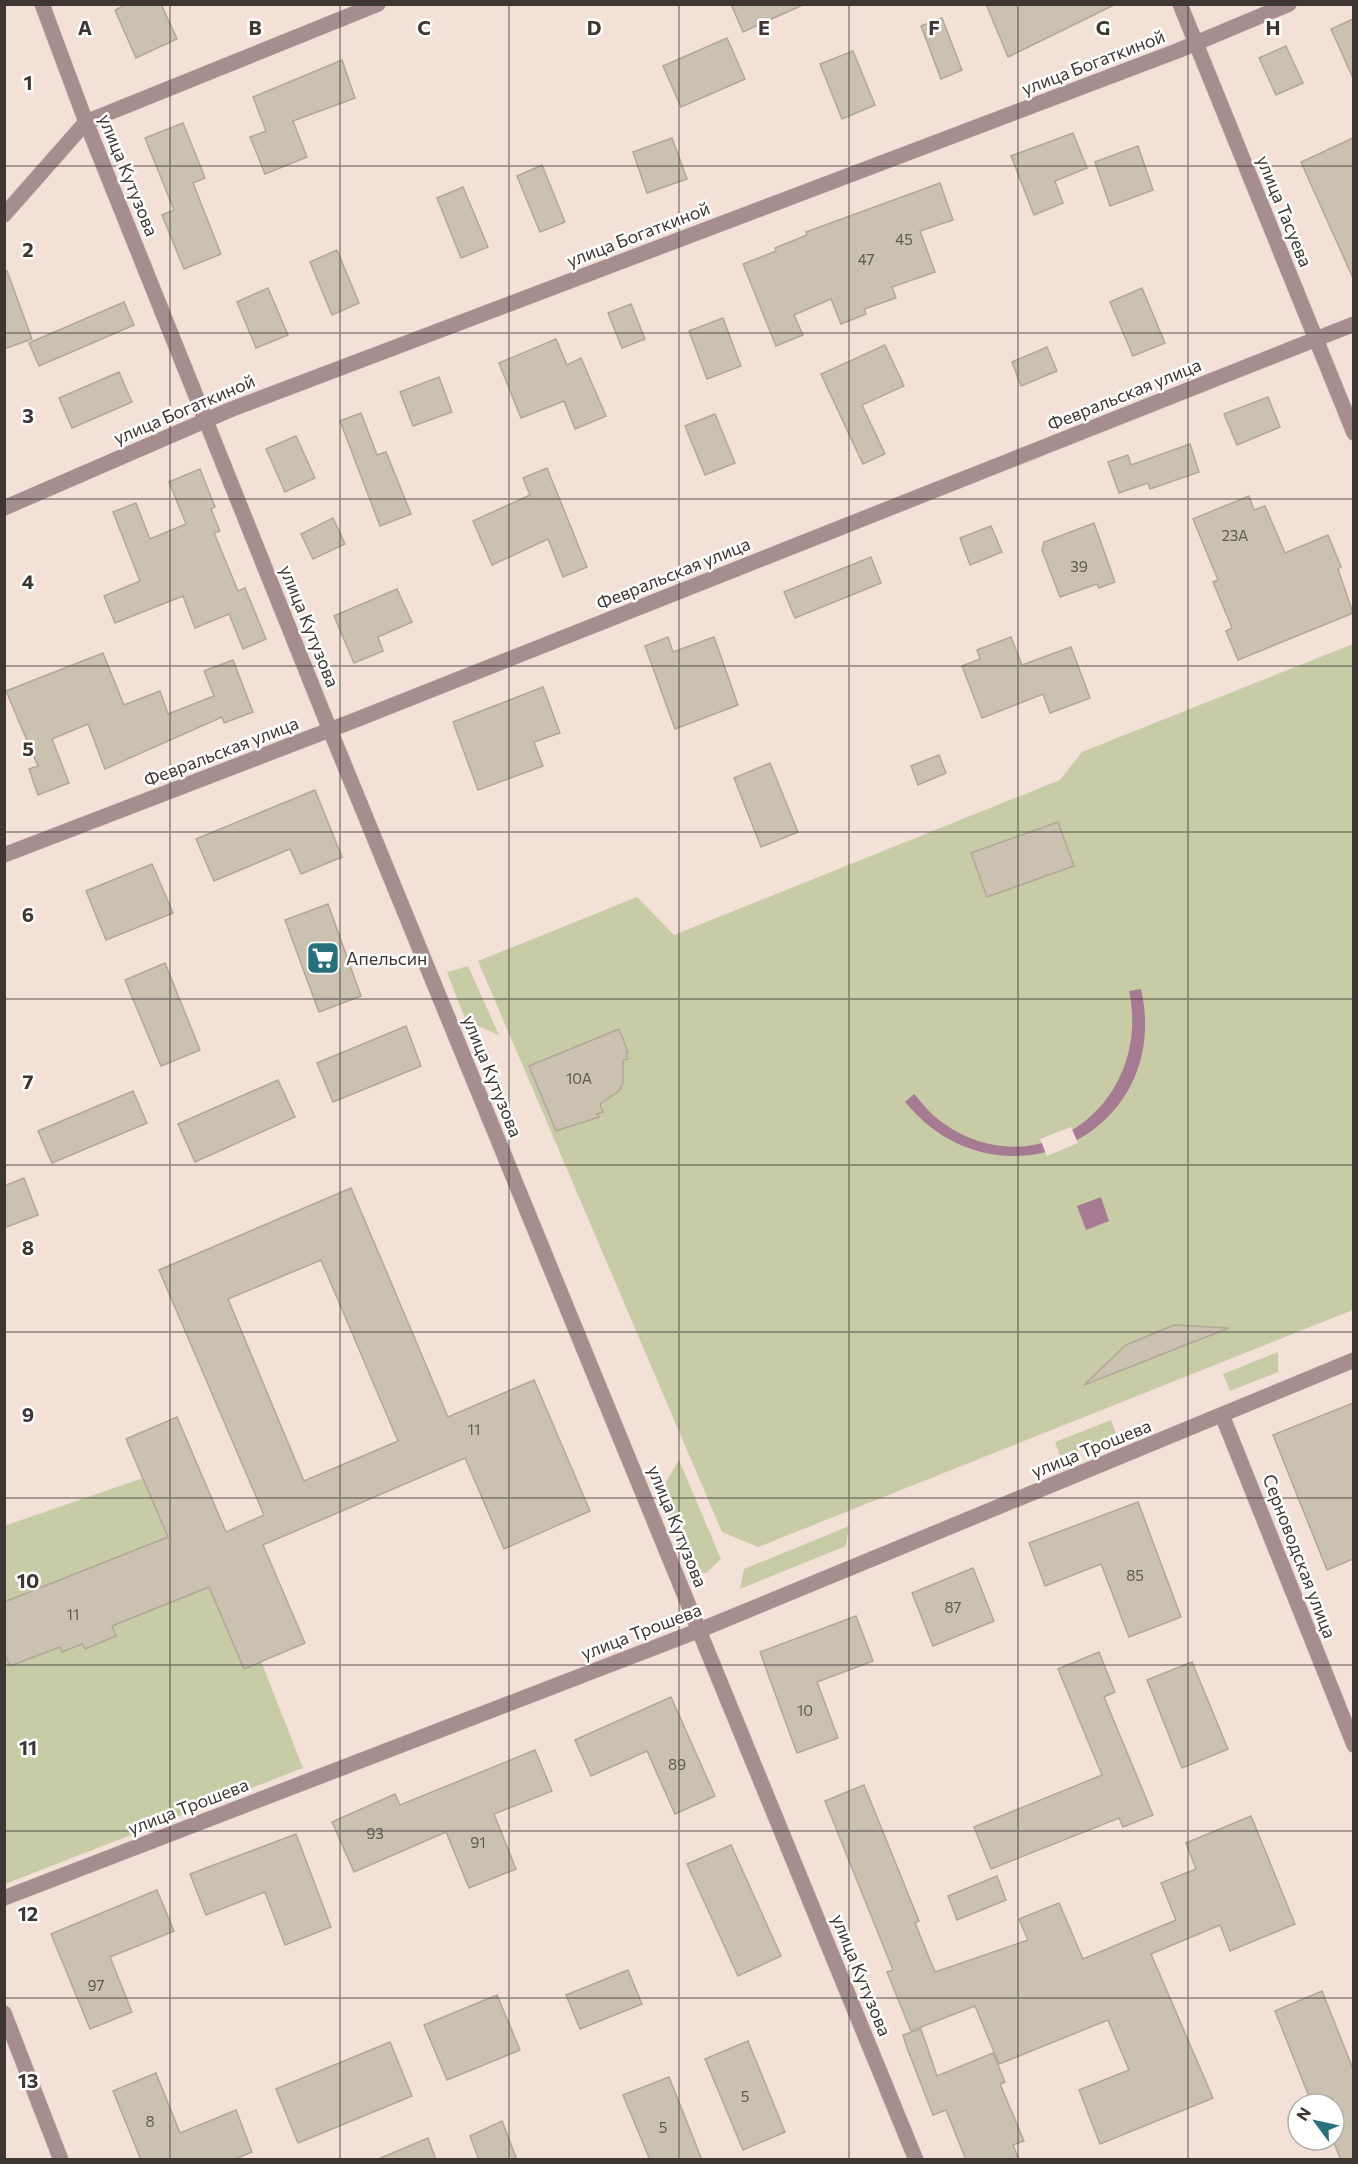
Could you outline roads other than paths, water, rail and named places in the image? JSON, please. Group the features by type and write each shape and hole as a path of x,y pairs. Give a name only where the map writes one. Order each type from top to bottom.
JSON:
{"street":[{"name":"улица Кутузова","path":"42,4 86,122 330,730 916,2160"},
{"path":"4,215 86,122 356,9 378,4"},
{"name":"улица Тасуева","path":"1180,4 1353,433"},
{"name":"улица Богаткиной","path":"4,508 206,419 1196,43 1289,4"},
{"name":"Февральская улица","path":"4,855 330,730 1353,324"},
{"name":"улица Трошева","path":"4,1898 700,1630 1353,1360"},
{"name":"Серноводская улица","path":"1222,1415 1353,1745"},
{"path":"4,2013 9,2044 61,2160"}],"place":[{"name":"Апельсин","path":"323,958"}]}
